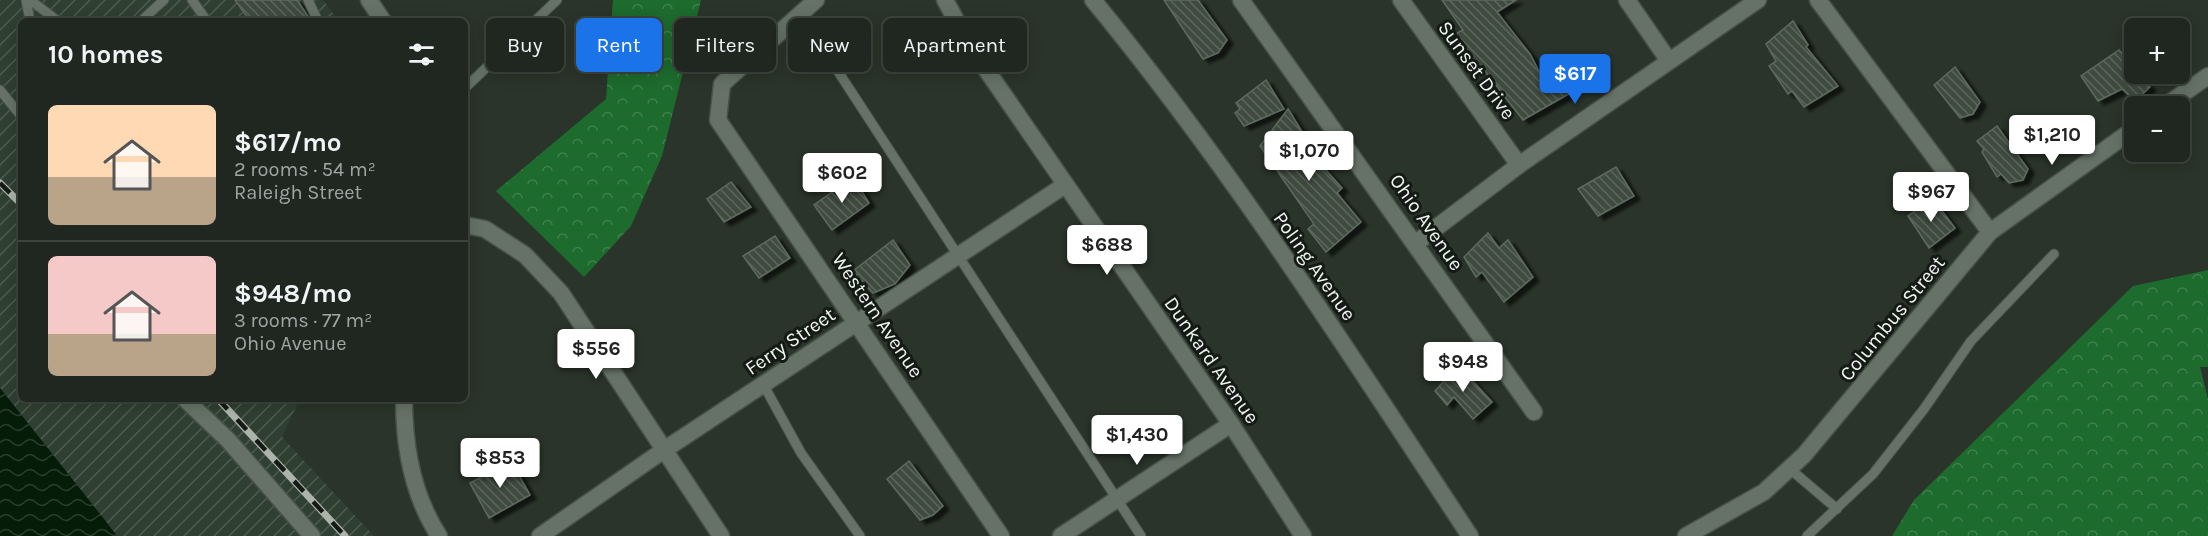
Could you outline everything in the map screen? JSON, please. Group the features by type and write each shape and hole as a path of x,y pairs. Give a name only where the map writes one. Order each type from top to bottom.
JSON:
{"street":[{"path":"369,0 381,18"},
{"path":"798,16 816,0"},
{"name":"Dunkard Avenue","path":"945,0 970,46 1231,424 1303,536"},
{"name":"Poling Avenue","path":"1093,0 1252,213 1333,328 1470,536"},
{"name":"Ohio Avenue","path":"1241,0 1534,412"},
{"name":"Sunset Drive","path":"1401,0 1519,165"},
{"path":"1627,0 1669,62"},
{"path":"1416,243 1519,165 1758,0"},
{"path":"1818,0 1990,232"},
{"name":"Western Avenue","path":"798,16 722,84 718,120 857,321 1001,536"},
{"path":"2179,96 2208,76"},
{"name":"Columbus Street","path":"1686,536 1764,492 1790,469 1847,406 1990,232 2124,136"},
{"name":"Ferry Street","path":"540,536 664,450 1065,185"},
{"path":"468,226 485,229 525,255 561,293 721,536"},
{"path":"188,402 228,440 312,536"},
{"path":"404,402 404,428 413,478 439,536"},
{"path":"1061,536 1231,424"}],"lane":[{"path":"28,0 30,18"},
{"path":"28,0 54,18"},
{"path":"144,18 164,0"},
{"path":"192,0 205,18"},
{"path":"308,0 317,18"},
{"path":"468,85 557,0"},
{"path":"798,16 826,53 1141,536"},
{"path":"0,90 18,112"},
{"path":"1807,536 1880,465 1924,409 1971,341 2054,254"},
{"path":"763,384 801,453 860,536"},
{"path":"1790,469 1837,509"}],"shaded area":[{"path":"0,0 323,0 337,18 18,18 18,402 299,402 282,437 374,536 117,536 0,388"}],"green space":[{"path":"613,0 701,0 696,18 674,18 674,72 683,72 662,156 631,226 584,277 496,191 606,99 608,72 662,72 662,18 612,18"},
{"path":"2208,270 2208,367 2200,367 2208,399 2208,536 1892,536 1914,500 2133,286"}],"water":[{"path":"0,388 104,519 117,536 0,536"}],"building":[{"path":"235,0 297,0 309,18 248,18"},
{"path":"1164,0 1198,0 1227,40 1218,53 1203,59"},
{"path":"1442,0 1516,0 1497,12 1530,54 1540,73 1553,66 1572,92 1523,120 1480,65 1475,67 1455,34 1463,30"},
{"path":"1793,21 1808,45 1806,47 1838,86 1804,107 1792,91 1788,94 1769,66 1776,61 1766,44"},
{"path":"2119,50 2124,56 2124,84 2147,84 2150,87 2140,96 2130,96 2122,89 2098,101 2081,76"},
{"path":"1955,67 1980,102 1973,114 1960,118 1934,85"},
{"path":"1266,80 1284,109 1244,126 1235,113 1240,109 1236,103"},
{"path":"1288,109 1325,169 1342,188 1337,193 1361,222 1326,252 1308,229 1314,224 1260,146"},
{"path":"1997,126 2028,169 2023,180 2009,183 2001,174 1997,177 1982,152 1984,149 1977,141"},
{"path":"1616,167 1634,196 1598,216 1578,189"},
{"path":"853,177 869,203 832,230 814,205"},
{"path":"731,182 751,207 724,222 707,199"},
{"path":"1933,199 1955,228 1929,248 1908,216"},
{"path":"1488,233 1499,248 1508,240 1533,277 1504,302 1482,272 1476,277 1464,257"},
{"path":"775,236 790,258 759,278 743,256"},
{"path":"893,240 910,265 895,284 873,293 853,271"},
{"path":"1458,365 1492,402 1473,419 1454,397 1447,405 1435,391"},
{"path":"511,461 530,495 489,518 470,483"},
{"path":"909,461 943,506 933,515 920,520 887,479"}],"railway":[{"path":"0,183 18,201"},
{"path":"221,402 345,536"}]}
